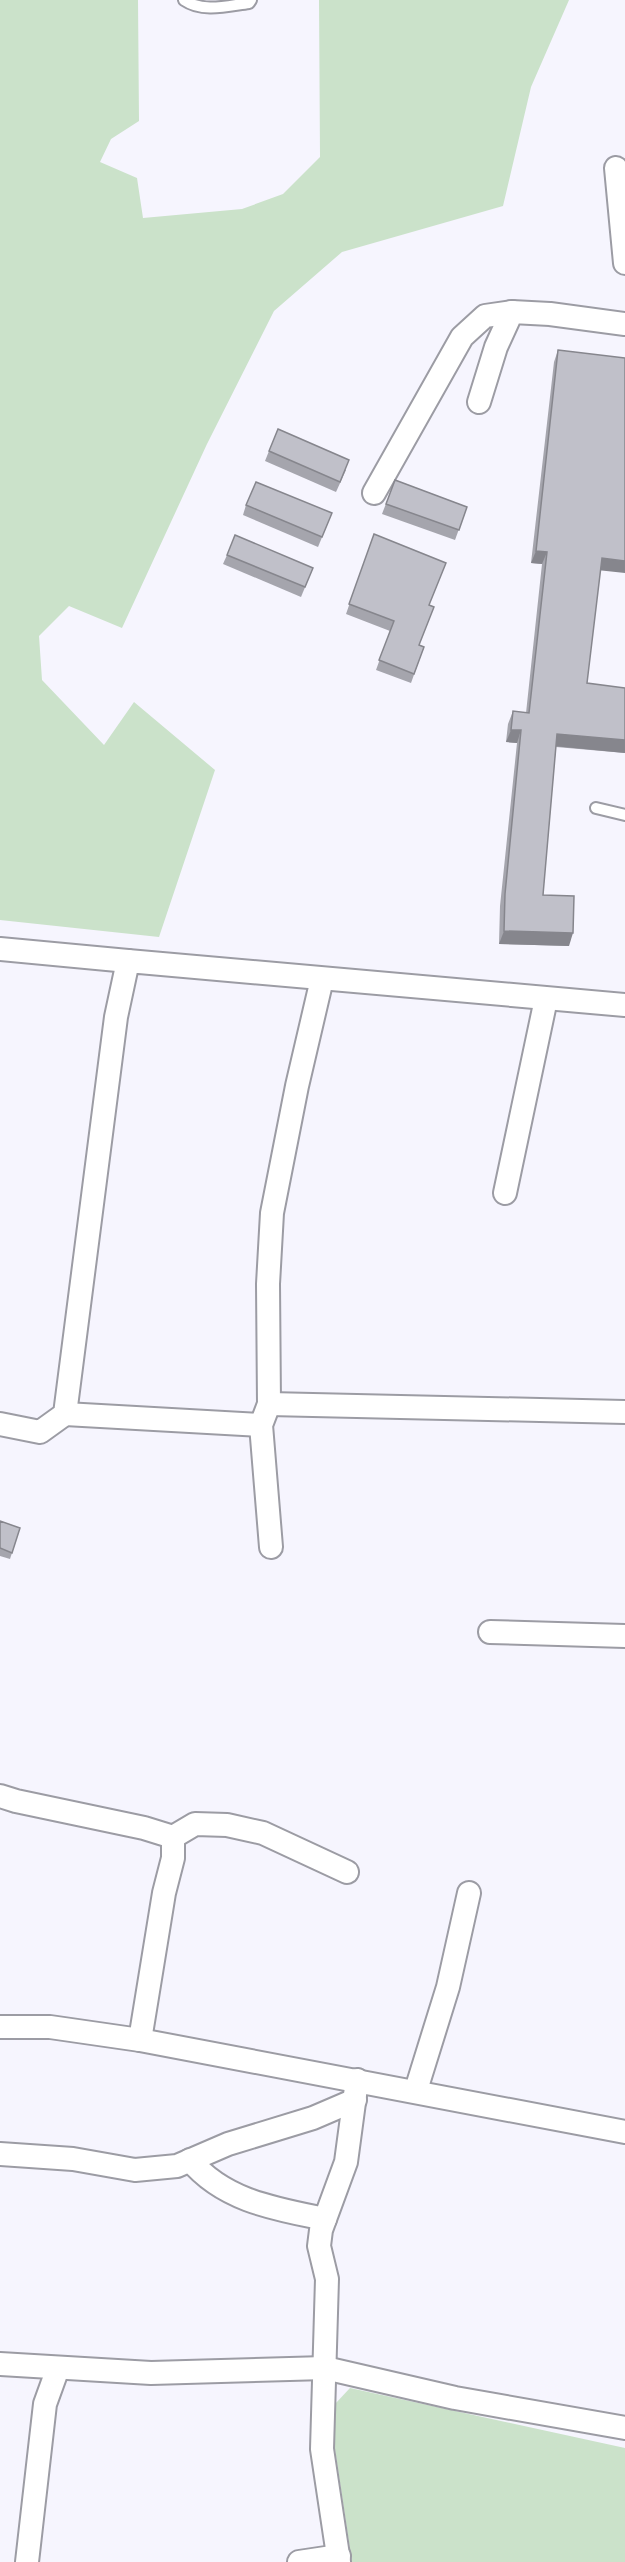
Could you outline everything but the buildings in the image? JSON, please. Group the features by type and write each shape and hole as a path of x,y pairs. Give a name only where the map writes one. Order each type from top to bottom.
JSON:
{"street":[{"path":"616,168 625,263"},
{"path":"374,493 462,337 485,316 512,312 550,314 625,324"},
{"path":"479,402 496,346 512,312"},
{"path":"0,949 322,980 625,1005"},
{"path":"65,1414 116,1017 128,961"},
{"path":"271,1547 265,1415 272,1213 297,1086 322,980"},
{"path":"505,1193 546,999"},
{"path":"0,1424 40,1432 65,1414 625,1413"},
{"path":"490,1632 625,1636"},
{"path":"0,1796 144,1828 173,1837 195,1824 227,1825 263,1833 347,1872"},
{"path":"140,2040 164,1893 173,1858 173,1837"},
{"path":"416,2090 448,1987 469,1893"},
{"path":"0,2027 50,2027 140,2040 356,2090 416,2090 541,2117 625,2132"},
{"path":"0,2154 73,2159 135,2170 177,2166 228,2144 313,2118 356,2090"},
{"path":"299,2562 339,2559 322,2449 327,2279 319,2246 321,2230 346,2162 356,2090"},
{"path":"190,2160 213,2183 239,2197 287,2211 325,2218"},
{"path":"0,2364 151,2373 325,2368 455,2398 625,2428"},
{"path":"27,2562 45,2404 58,2368"}],"lane":[{"path":"184,0 194,7 219,8 249,3 251,0"},
{"path":"596,808 625,815"}],"green space":[{"path":"0,0 138,0 139,121 111,139 100,162 137,178 143,218 242,209 283,194 320,157 319,0 569,0 531,87 503,206 342,252 274,311 207,444 122,628 69,606 39,636 42,680 104,745 134,702 215,770 159,937 0,920"},
{"path":"350,2388 625,2448 625,2562 352,2562 331,2423 335,2404"}]}
